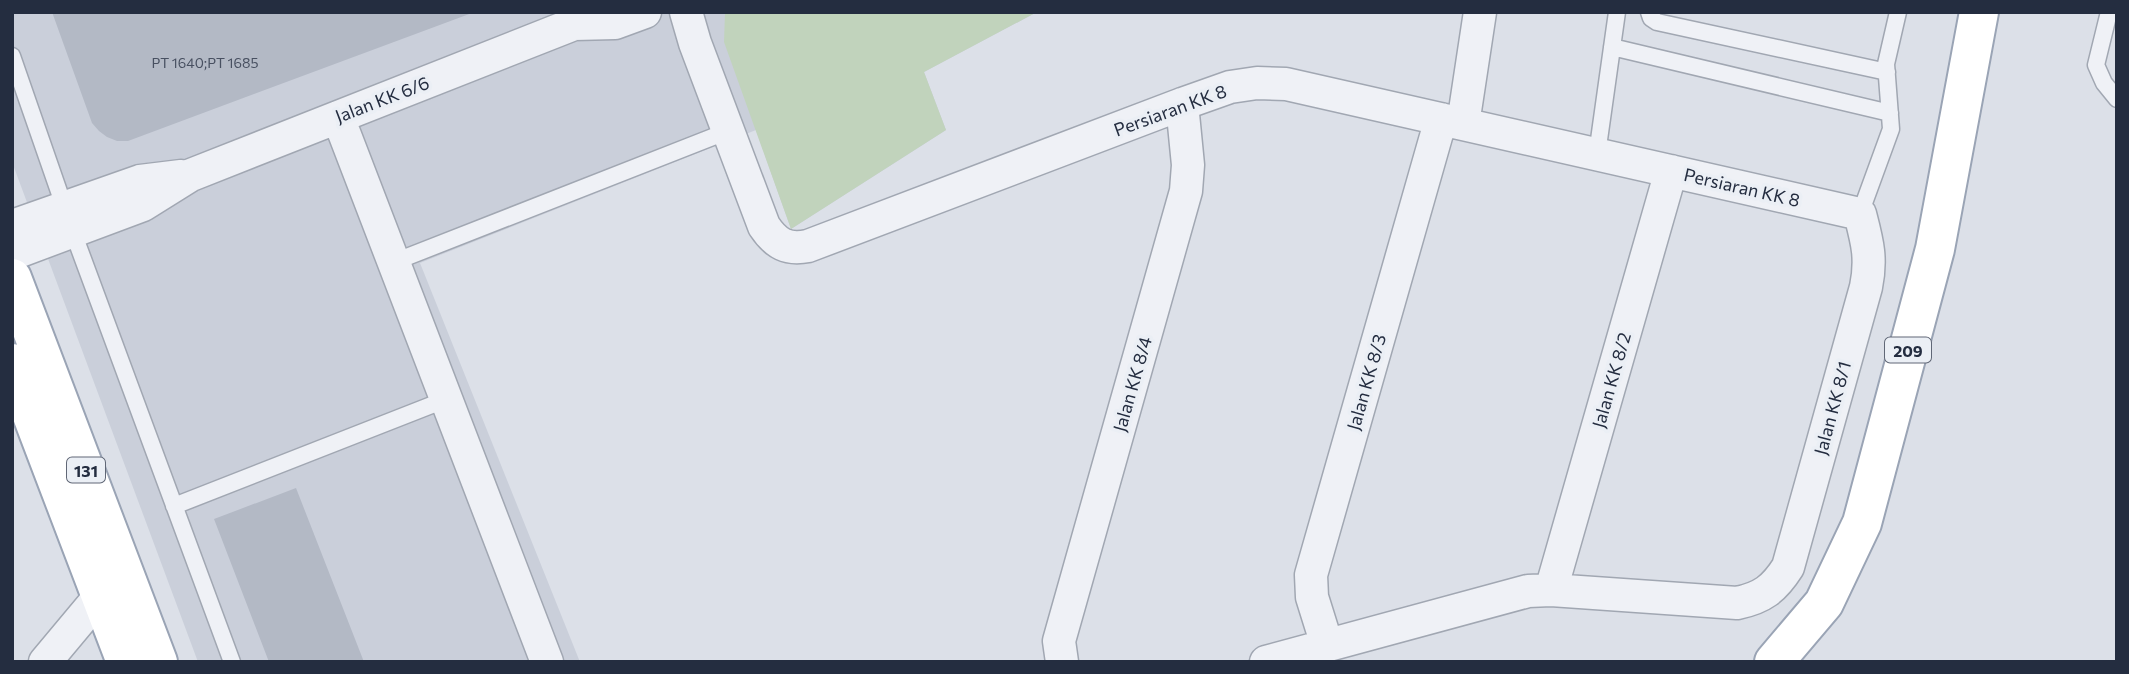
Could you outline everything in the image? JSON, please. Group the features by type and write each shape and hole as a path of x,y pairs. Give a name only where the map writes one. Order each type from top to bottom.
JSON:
{"main road":[{"name":"209","path":"1774,662 1824,603 1862,523 1935,249 1979,12"},
{"name":"131","path":"12,278 158,662"},
{"name":"131","path":"12,363 126,662"}],"street":[{"name":"Jalan KK 6/6","path":"12,254 140,181 191,174 582,18 615,23 645,12"},
{"name":"Persiaran KK 8","path":"687,12 695,43 764,226 782,246 808,246 1182,104 1230,87 1257,83 1286,84 1860,214"},
{"name":"Jalan KK 8/3","path":"1326,645 1312,597 1311,575 1452,122 1480,12"},
{"name":"Jalan KK 8/4","path":"1062,662 1059,641 1186,191 1188,165 1182,104"},
{"path":"338,117 547,662"},
{"name":"Jalan KK 8/2","path":"1551,590 1671,171"},
{"name":"Jalan KK 8/1","path":"1551,590 1737,603 1764,594 1778,583 1788,568 1870,270 1870,250 1860,214"},
{"name":"Jalan KK 6/6","path":"12,226 68,220"},
{"path":"1266,662 1507,596 1528,591 1551,590"},
{"path":"45,662 101,595"}],"lane":[{"path":"1597,154 1617,12"},
{"path":"1649,12 1651,18 1657,22 1887,72"},
{"path":"1860,214 1891,129 1886,64 1898,12"},
{"path":"2109,12 2096,65 2104,83 2117,99"},
{"path":"1612,47 1891,113"},
{"path":"12,55 68,220 232,662"},
{"path":"394,262 728,131"},
{"path":"174,506 447,399"}],"shaded area":[{"path":"12,12 1037,12 924,72 946,130 791,229 756,130 420,263 580,662 198,662 12,162"}],"green space":[{"path":"725,12 1037,12 924,72 946,130 791,229 724,42"}],"building":[{"path":"52,12 472,13 128,141 117,141 107,137 92,123"},
{"path":"296,488 364,662 269,662 214,519"}]}
